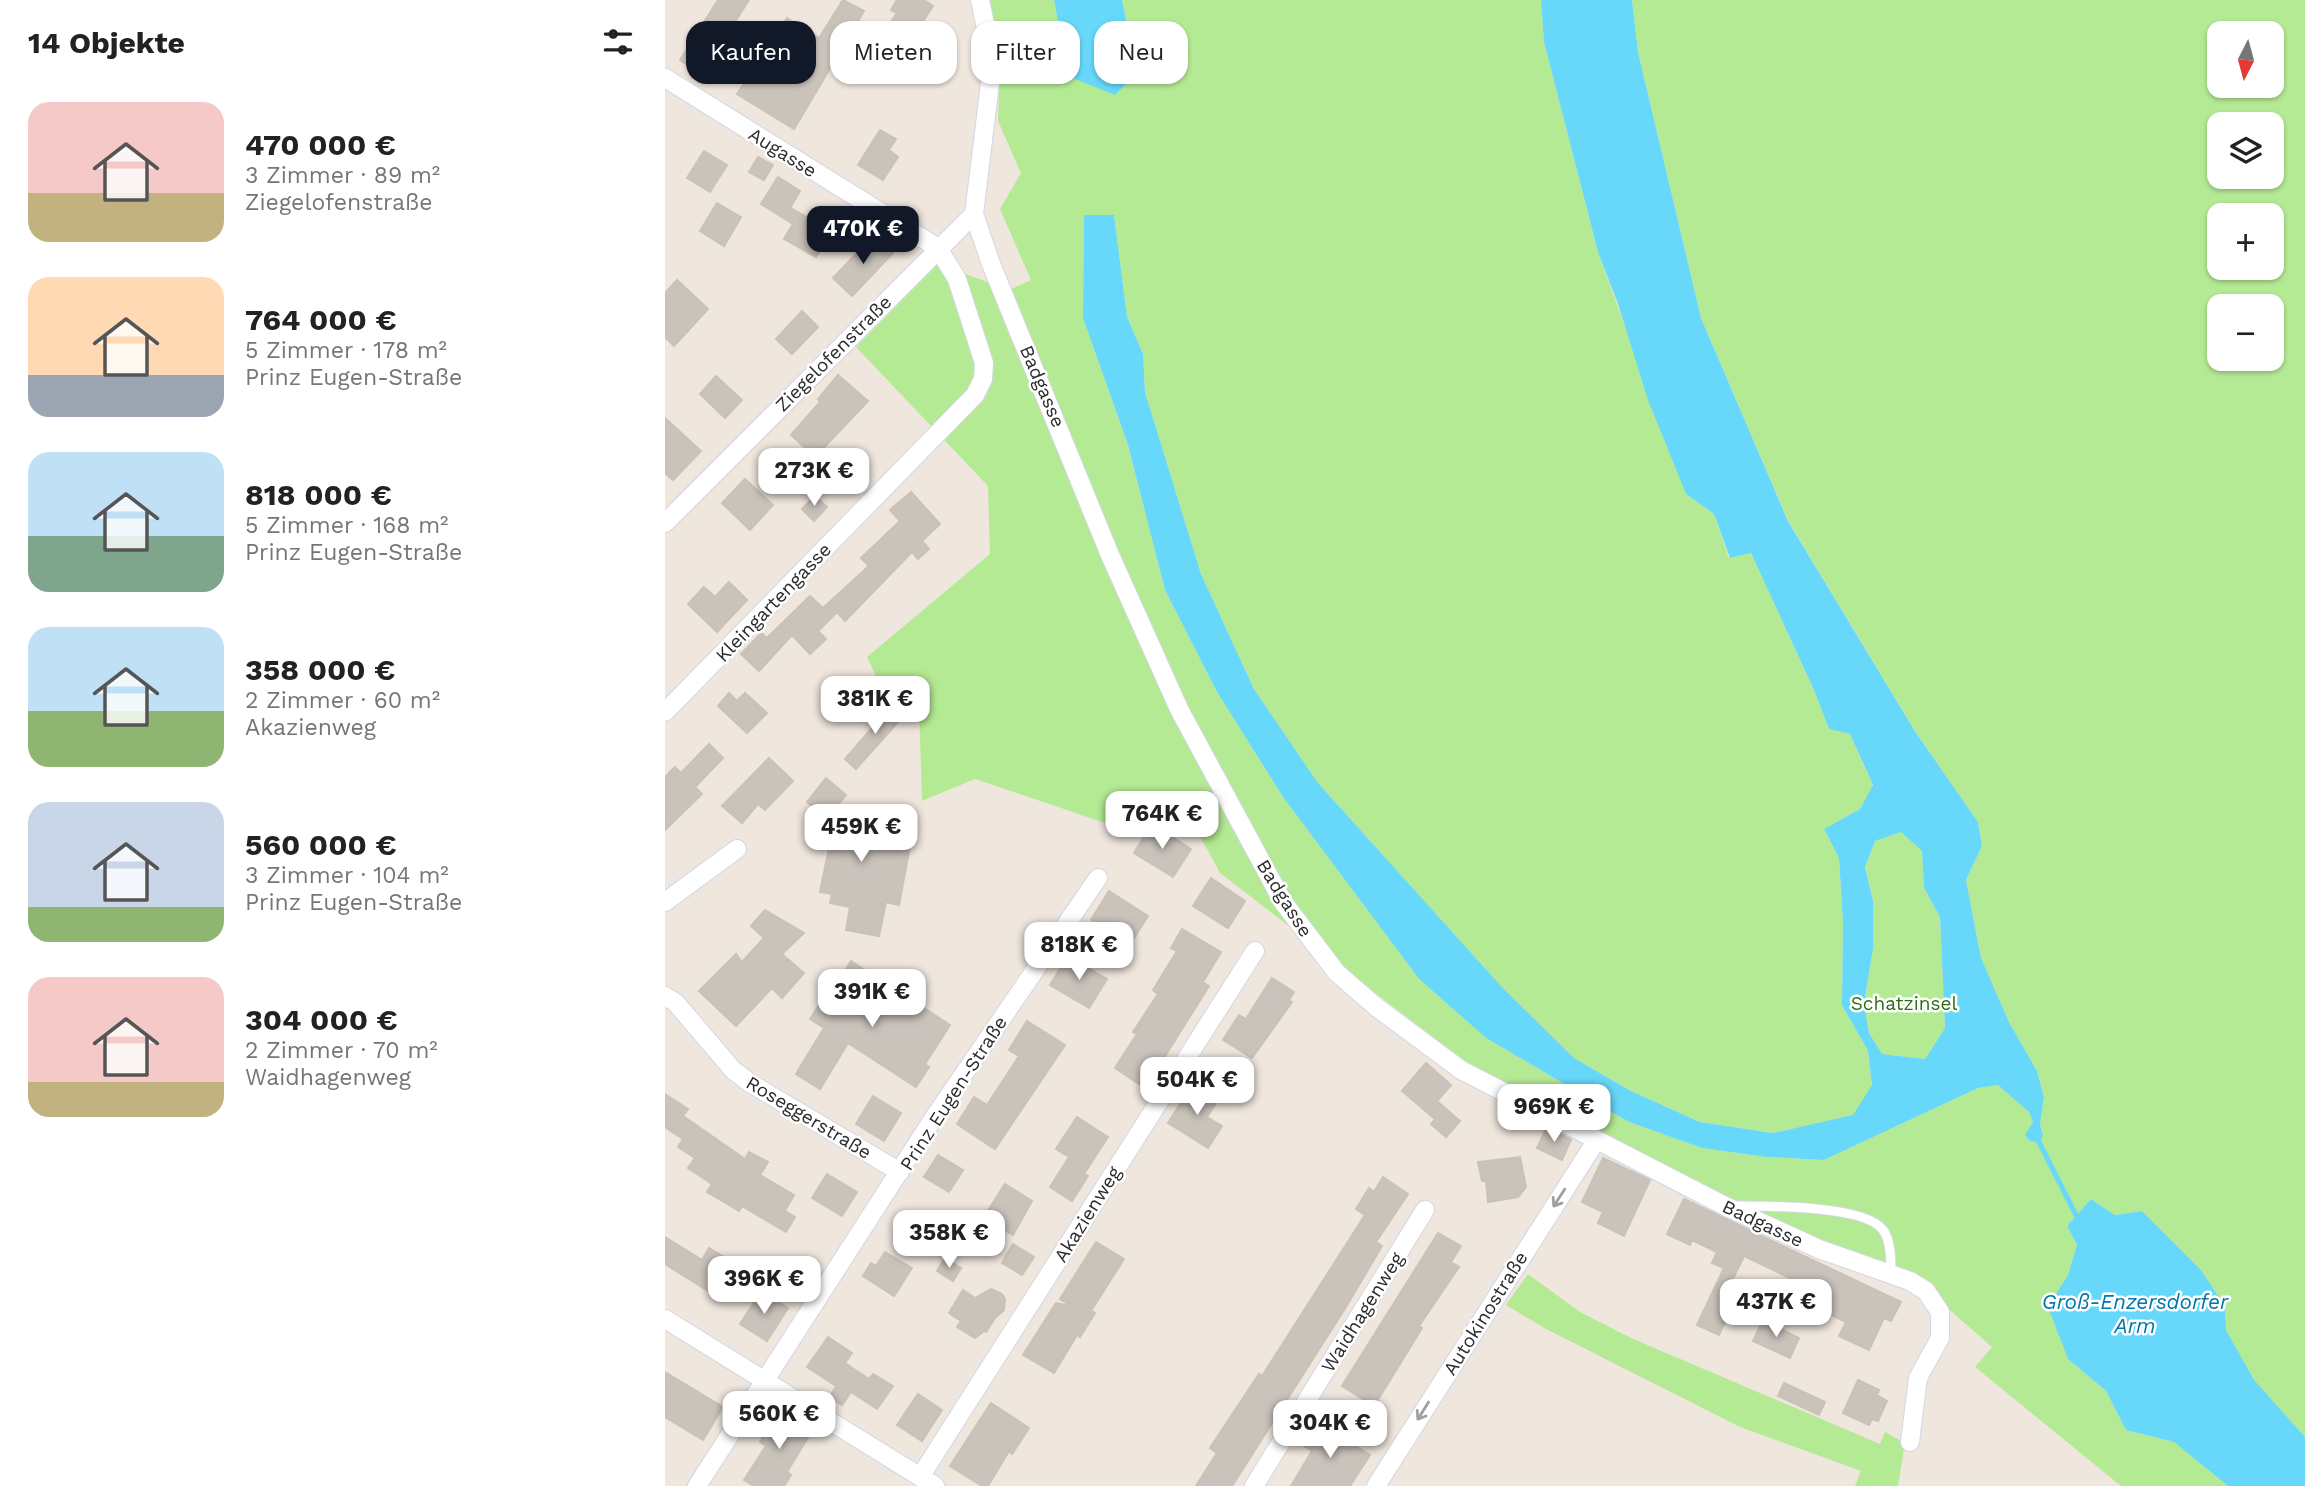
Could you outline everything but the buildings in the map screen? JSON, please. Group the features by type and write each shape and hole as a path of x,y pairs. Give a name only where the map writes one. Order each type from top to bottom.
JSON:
{"street":[{"name":"Badgasse","path":"981,0 990,47 991,75 974,214 991,264 1110,555 1179,709 1283,902 1338,973 1375,1006 1461,1070 1725,1206 1819,1249 1891,1273 1926,1292 1940,1312 1940,1338 1918,1378 1910,1442"},
{"name":"Augasse","path":"665,78 938,248"},
{"name":"Ziegelofenstraße","path":"665,523 974,214"},
{"name":"Kleingartengasse","path":"665,712 975,395 983,379 984,363 957,279 938,248"},
{"path":"665,902 737,849"},
{"name":"Prinz Eugen-Straße","path":"697,1486 933,1119 1098,878"},
{"name":"Akazienweg","path":"927,1481 1255,951"},
{"name":"Roseggerstraße","path":"665,996 676,1003 733,1070 750,1083 900,1172"},
{"name":"Autokinostraße","path":"1376,1486 1596,1141"},
{"name":"Waidhagenweg","path":"1254,1486 1425,1210"},
{"path":"665,1319 927,1481"}],"lane":[{"path":"1725,1206 1787,1207 1862,1215 1883,1230 1891,1256 1891,1273"}],"green space":[{"path":"988,0 1054,0 1058,21 992,21"},
{"path":"1122,0 1541,0 1544,42 1598,252 1686,494 1714,514 1729,558 1751,553 1829,729 1850,734 1873,786 1860,809 1824,829 1839,858 1843,922 1842,1005 1868,1051 1872,1086 1853,1116 1773,1133 1700,1122 1631,1091 1574,1058 1501,986 1318,783 1254,689 1201,574 1145,392 1143,354 1127,317 1114,215 1084,215 1083,318 1128,445 1165,590 1217,692 1283,797 1419,979 1486,1038 1629,1122 1702,1148 1766,1157 1824,1160 1978,1088 1998,1085 2030,1112 2033,1122 2043,1135 2040,1125 2044,1097 2037,1071 2009,1022 1981,958 1966,880 1982,846 1978,822 1916,733 1788,520 1701,318 1638,52 1632,0 2305,0 2305,1437 2254,1381 2226,1330 2225,1306 2201,1270 2142,1211 2115,1215 2091,1199 2067,1226 2077,1245 2068,1275 2049,1307 2068,1359 2106,1391 2126,1430 2174,1442 2228,1486 2121,1486 1975,1367 1992,1347 1905,1271 1838,1252 1713,1193 1469,1065 1220,873 1177,794 1120,828 975,779 922,801 919,707 884,694 867,657 990,554 988,486 856,347 938,264 1009,290 1031,280 1000,209 1021,173 998,121 999,84 1080,84 1080,75 1094,74 1094,84 1188,84 1188,21 1126,21"},
{"name":"Schatzinsel","path":"1901,832 1922,851 1924,888 1940,917 1945,1028 1925,1059 1882,1054 1869,1033 1864,1003 1873,949 1873,901 1865,867 1875,841"},
{"path":"1528,1274 1580,1312 1631,1338 1880,1444 1885,1432 1905,1443 1898,1486 1855,1486 1861,1471 1740,1427 1546,1329 1506,1305"}],"water":[{"path":"1054,0 1122,0 1126,21 1094,21 1094,84 1126,84 1115,95 1080,81 1080,21 1058,21"},
{"path":"1541,0 1632,0 1638,52 1701,318 1788,521 1916,733 1978,822 1982,846 1966,880 1981,958 2009,1022 2037,1071 2044,1097 2040,1125 2043,1135 2040,1142 2030,1141 2025,1135 2033,1122 2029,1112 1998,1085 1978,1088 1824,1160 1766,1157 1702,1148 1629,1122 1486,1038 1419,979 1283,797 1217,692 1165,590 1128,445 1083,318 1084,215 1114,215 1127,317 1143,354 1145,392 1201,574 1254,689 1318,783 1501,986 1574,1058 1631,1091 1700,1122 1773,1133 1853,1115 1872,1085 1868,1051 1842,1005 1843,922 1839,858 1824,829 1860,809 1873,785 1850,734 1829,729 1751,553 1730,558 1714,514 1686,494 1648,400 1618,304 1598,252 1544,42","holes":["1901,832 1922,851 1924,888 1940,917 1945,1028 1925,1059 1882,1054 1869,1033 1864,1003 1873,949 1873,901 1865,867 1875,841"]},
{"name":"Groß-Enzersdorfer Arm","path":"2091,1199 2115,1215 2142,1211 2201,1270 2225,1306 2226,1330 2254,1380 2305,1437 2305,1486 2228,1486 2174,1442 2126,1430 2106,1391 2068,1359 2048,1307 2068,1275 2077,1245 2067,1226"}],"waterway":[{"path":"2036,1136 2079,1221"}]}
